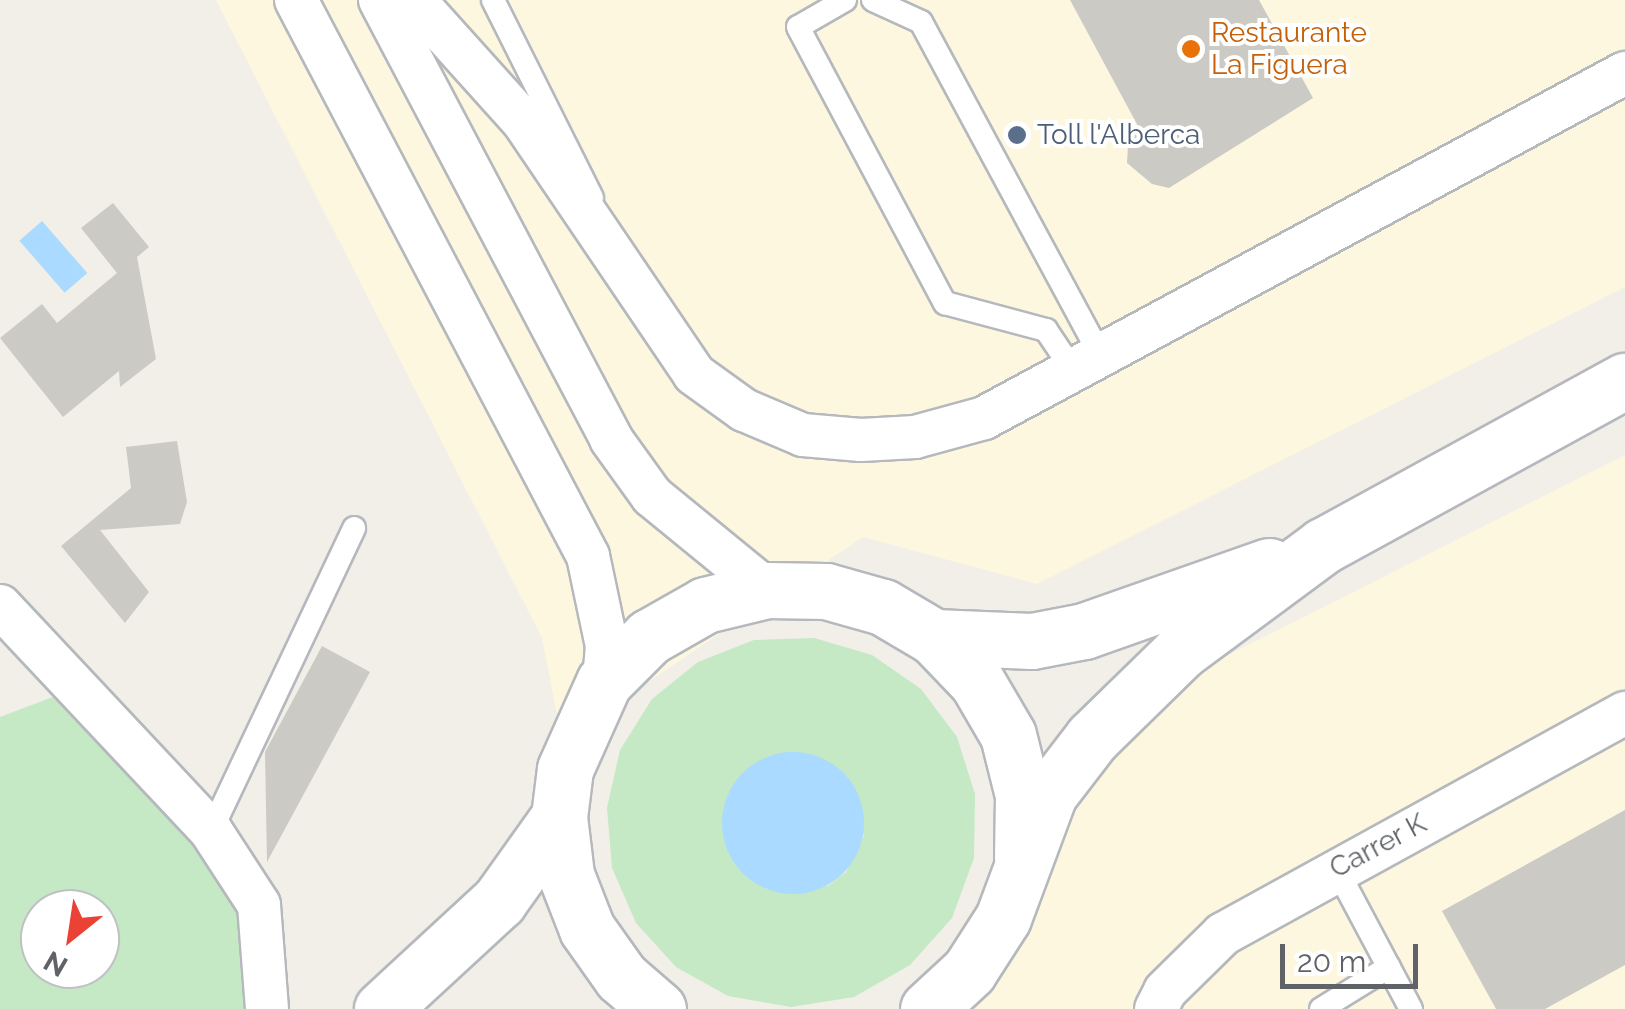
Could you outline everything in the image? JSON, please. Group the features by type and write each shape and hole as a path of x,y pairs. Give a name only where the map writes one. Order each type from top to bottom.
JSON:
{"main road":[{"path":"928,1009 967,990 1003,918 1048,794 1092,738 1181,651 1323,546 1625,381"},
{"path":"934,637 1032,641 1084,632 1323,546"},
{"path":"658,1009 621,977 586,929 566,874 560,816 565,769 604,682 649,636 705,605 767,590 826,591 883,607 934,637 977,682 1008,735 1023,796 1022,858"},
{"path":"382,1009 499,902 560,816"}],"street":[{"path":"296,0 588,556 607,646 604,682"},
{"path":"380,0 611,439 652,496 767,590"},
{"path":"414,0 523,121 605,239 653,321 694,374 744,410 803,435 915,437 984,418 1625,73"},
{"path":"0,606 211,832 259,904 267,1009"},
{"name":"Carrer K","path":"1156,1009 1165,991 1223,934 1336,868 1625,713"}],"lane":[{"path":"493,0 585,177 605,239"},
{"path":"845,0 798,27 945,302 1046,330 1087,362"},
{"path":"873,0 921,22 1087,362"},
{"path":"211,832 354,528"},
{"path":"1336,868 1412,1009"},
{"path":"1320,1009 1389,968"}],"shaded area":[{"path":"216,0 1625,0 1625,287 1037,584 863,537 562,740 542,638"},
{"path":"1625,455 1625,1009 943,1009 1102,747 1171,684"}],"green space":[{"path":"814,638 872,655 921,689 957,737 975,794 974,858 952,918 910,965 854,997 791,1007 728,996 676,967 636,923 612,868 607,808 620,750 652,699 698,662 754,640","holes":["771,755 864,835 846,872 828,886 766,889 730,856 733,785"]},
{"path":"66,692 226,866 245,933 252,1009 0,1009 0,717"}],"water":[{"path":"42,221 87,273 65,293 19,241"},
{"path":"793,752 820,758 843,773 858,796 864,823 858,850 843,873 820,888 793,894 766,888 743,873 728,850 722,823 728,796 743,773 766,758"}],"building":[{"name":"Restaurante La Figuera","path":"1070,0 1259,0 1313,98 1169,188 1152,184 1127,163 1128,145 1139,128"},
{"path":"113,203 149,247 137,257 156,359 120,387 119,371 63,417 0,338 42,304 57,323 117,273 81,228"},
{"path":"177,441 187,502 180,524 100,530 149,592 125,623 61,546 131,488 126,447"},
{"path":"322,646 370,672 267,862 265,752"},
{"path":"1625,810 1625,965 1545,1009 1496,1009 1442,911"}],"place":[{"name":"Restaurante La Figuera","path":"1191,49"},
{"name":"Toll l'Alberca","path":"1017,135"}]}
